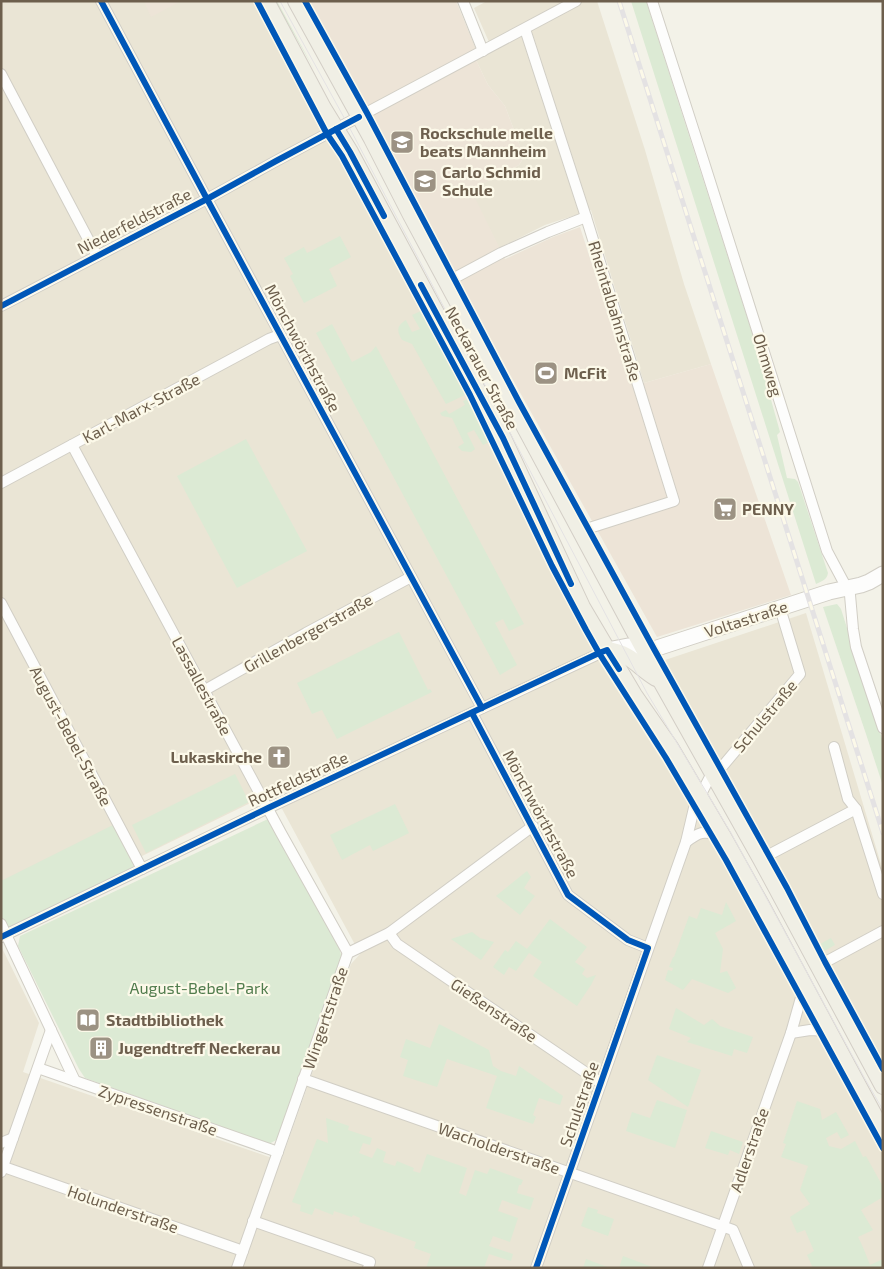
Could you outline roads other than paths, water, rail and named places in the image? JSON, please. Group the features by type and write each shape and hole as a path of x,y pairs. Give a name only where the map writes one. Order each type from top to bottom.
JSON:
{"main road":[{"name":"Neckarauer Straße","path":"266,1 503,438 582,607 624,678 670,747 722,836 883,1132"},
{"name":"Neckarauer Straße","path":"296,1 580,531 634,652"},
{"name":"Voltastraße","path":"634,652 661,646 829,592 870,582 883,574"},
{"path":"593,626 634,652 648,673 661,681 761,859 883,1086"},
{"path":"607,650 634,652"},
{"path":"624,678 634,652"}],"street":[{"name":"Mönchwörthstraße","path":"101,1 411,577 568,894 628,940 648,948"},
{"path":"463,1 483,51"},
{"name":"Niederfeldstraße","path":"1,306 207,199 576,1"},
{"name":"Ohmweg","path":"652,1 702,153 826,551 850,595 856,647 883,728"},
{"name":"Rheintalbahnstraße","path":"525,29 586,217 674,501 580,531"},
{"path":"1,74 97,256"},
{"path":"447,282 502,253 586,217"},
{"name":"Karl-Marx-Straße","path":"1,483 280,334"},
{"name":"Lassallestraße","path":"72,446 348,953"},
{"name":"Grillenbergerstraße","path":"204,690 411,577"},
{"name":"August-Bebel-Straße","path":"1,603 142,869"},
{"name":"Schulstraße","path":"536,1268 686,842 694,808 712,773 721,768 800,674 780,608"},
{"name":"Rottfeldstraße","path":"4,936 268,808 607,650"},
{"path":"834,747 848,799 856,809 883,894"},
{"path":"761,859 856,809"},
{"name":"Wingertstraße","path":"237,1268 348,953 389,933 533,826"},
{"path":"686,842 698,833 722,836"},
{"path":"1,924 4,936 74,1081"},
{"path":"818,966 883,930"},
{"name":"Gießenstraße","path":"389,933 397,944 601,1083"},
{"name":"Adlerstraße","path":"708,1268 791,1033 804,988"},
{"path":"2,1168 51,1030"},
{"path":"791,1033 810,1030 828,1031"},
{"name":"Zypressenstraße","path":"38,1068 278,1152"},
{"name":"Wacholderstraße","path":"303,1079 723,1226"},
{"path":"1,1143 13,1138"},
{"name":"Holunderstraße","path":"2,1168 243,1251"},
{"path":"253,1221 370,1262 368,1268"},
{"path":"723,1226 733,1230 749,1268"}],"tram line":[{"path":"280,1 347,123 647,693 731,833 883,1110"}],"railway":[{"path":"619,1 883,833"}],"place":[{"name":"Rockschule melle beats Mannheim","path":"402,142"},
{"name":"Carlo Schmid Schule","path":"425,181"},
{"name":"McFit","path":"546,373"},
{"name":"PENNY","path":"725,509"},
{"name":"Lukaskirche","path":"279,757"},
{"name":"Stadtbibliothek","path":"88,1020"},
{"name":"Jugendtreff Neckerau","path":"101,1048"}],"park label":[{"name":"August-Bebel-Park","path":"199,988"}]}
